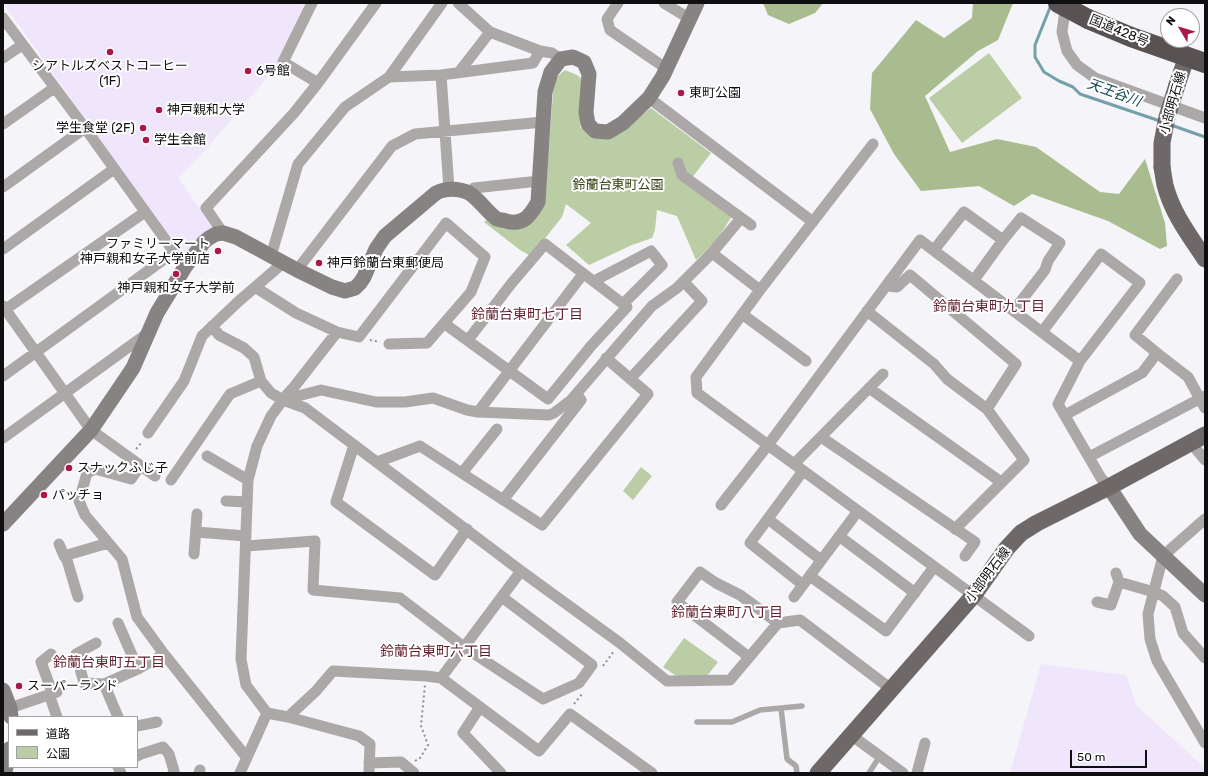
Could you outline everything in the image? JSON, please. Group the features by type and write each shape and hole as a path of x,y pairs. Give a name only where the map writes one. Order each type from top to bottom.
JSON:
{"highway":[{"name":"国道428号","path":"1058,3 1088,19 1131,37 1196,60"}],"main road":[{"name":"小部明石線","path":"1196,60 1177,85 1166,117 1162,143 1162,167 1165,185 1172,204 1183,226 1205,259"},
{"name":"小部明石線","path":"818,773 973,596 1007,548 1021,533 1037,523 1109,487 1198,439"}],"street":[{"path":"312,3 283,62 318,83"},
{"path":"222,233 206,208 294,113 318,83 376,3"},
{"path":"148,433 184,380 202,336 255,287 277,259 298,164 345,107 389,77 442,3"},
{"path":"458,3 490,32 540,51 552,53 561,59"},
{"path":"618,3 608,19 610,30 667,69"},
{"path":"664,3 690,19"},
{"path":"3,524 91,430 133,368 157,313 185,267 204,242 216,234 222,233 236,237 297,270 339,290 345,291 355,288 360,283 376,249 385,236 436,193 442,190 449,189 469,193 498,219 511,223 519,222 530,215 538,202 545,92 551,72 561,59 573,57 584,62 589,74 586,112 588,124 595,132 608,132 623,123 649,98 667,69 697,3"},
{"path":"1066,3 1062,32 1066,51 1077,65 1094,78 1205,118"},
{"path":"3,18 85,128 185,267"},
{"path":"459,72 490,32"},
{"path":"3,58 22,44"},
{"path":"389,77 441,75 533,63 540,51"},
{"path":"441,75 449,189"},
{"path":"3,124 54,88"},
{"path":"649,98 813,222"},
{"path":"297,270 392,146 415,134 543,122"},
{"path":"3,187 85,128"},
{"path":"873,144 760,290 696,377 697,393 1029,636"},
{"path":"678,163 682,175 751,225"},
{"path":"3,249 114,169"},
{"path":"469,193 474,188 539,181"},
{"path":"145,212 4,309 91,430 154,476"},
{"path":"934,250 964,212 1003,240"},
{"path":"283,400 321,390 376,402 405,402 433,398 467,410 478,412 549,415 572,400 606,358 652,306 684,282 712,253 741,218"},
{"path":"974,280 1021,218 1060,243 1048,261 1045,270 1014,310"},
{"path":"255,287 296,313 337,332 359,338 446,223 485,257 471,292 445,324 427,343 389,344"},
{"path":"721,505 768,445 920,240 1080,361"},
{"path":"445,324 548,399 591,346 627,307 546,244 511,284 468,340"},
{"path":"594,281 651,251 662,265 623,304"},
{"path":"3,376 174,252"},
{"path":"712,253 760,290"},
{"path":"1042,332 1101,254 1140,283 1080,361 1058,404 1101,478 1109,487 1140,534 1205,596"},
{"path":"478,412 583,274"},
{"path":"887,286 897,287 910,275 1016,364 987,409"},
{"path":"1089,457 1203,401 1188,377 1135,334 1177,279"},
{"path":"630,379 702,301 684,282"},
{"path":"867,312 934,364 947,379 987,409 1024,460 955,528"},
{"path":"742,314 806,362"},
{"path":"212,326 219,335 244,348 254,357 261,381 271,393 283,400 305,408 466,530 620,643 667,681 730,680 778,623 800,620 892,689"},
{"path":"337,332 271,416 257,446 248,480 241,659 246,685 267,713 288,717 359,736 370,744 369,768 407,767"},
{"path":"3,438 148,333"},
{"path":"1065,415 1142,373 1157,353"},
{"path":"376,462 420,446 542,525 648,394 606,358"},
{"path":"883,374 821,436 798,467 768,519 750,543 886,631 934,567"},
{"path":"171,480 230,394 261,381"},
{"path":"869,388 1001,482"},
{"path":"503,500 581,400 577,394"},
{"path":"462,473 497,429"},
{"path":"821,436 976,542 965,556"},
{"path":"1198,439 1205,460"},
{"path":"354,445 336,502 435,575 466,530"},
{"path":"207,456 248,480"},
{"path":"140,466 131,479 95,469 87,473 79,501 85,516 122,559 137,617 164,654 247,758"},
{"path":"226,501 248,502"},
{"path":"794,598 858,511"},
{"path":"194,554 196,514"},
{"path":"768,519 821,560"},
{"path":"1205,519 1162,556 1148,614 1150,639 1157,661 1205,743"},
{"path":"196,532 246,541 315,541 312,590 400,598 464,647 543,699 580,683 592,665 502,597"},
{"path":"839,536 916,593"},
{"path":"64,556 108,542"},
{"path":"59,544 67,560 78,597"},
{"path":"441,678 521,571"},
{"path":"749,657 677,602 700,572 716,583 740,595 778,623"},
{"path":"1097,602 1112,605 1117,578 1163,596 1175,607 1183,633 1205,658"},
{"path":"118,623 138,669"},
{"path":"96,643 76,654 84,683 104,684 138,669 164,654"},
{"path":"51,654 41,662 51,689 54,693"},
{"path":"288,717 316,691 333,671 441,678 539,751 570,714 652,773"},
{"path":"104,684 116,716"},
{"path":"3,690 10,713 54,693"},
{"path":"54,693 50,697 57,716"},
{"path":"480,707 463,733 501,773"},
{"path":"240,773 267,713"},
{"path":"138,726 157,722"},
{"path":"849,738 890,773"},
{"path":"849,738 903,773"},
{"path":"916,773 925,743"},
{"path":"138,756 163,747 169,754 174,771 173,773"},
{"path":"5,773 8,755"},
{"path":"398,773 407,767"}],"lane":[{"path":"697,722 732,722 760,710 802,706"},
{"path":"781,708 786,759 796,766 796,773"},
{"path":"869,773 876,762"}],"path":[{"path":"359,338 389,344"},
{"path":"130,458 148,433"},
{"path":"602,667 620,643"},
{"path":"407,767 420,758 428,745 421,726 426,676"},
{"path":"54,693 84,683"},
{"path":"572,706 584,691"}],"shaded area":[{"name":"神戸親和大学","path":"3,3 305,3 279,64 201,155 178,178 213,227 184,258"},
{"path":"1041,664 1126,675 1136,705 1205,768 1205,773 1010,773"}],"green space":[{"path":"763,3 823,3 815,13 789,24 768,15"},
{"path":"973,3 1013,3 998,40 978,51 925,96 950,152 997,139 1036,147 1100,192 1119,194 1145,159 1165,223 1167,246 1160,249 1108,221 1032,194 1014,206 979,186 921,191 894,154 870,109 872,73 916,20 944,38 972,18"},
{"path":"989,53 1022,98 962,143 929,98"},
{"name":"鈴蘭台東町公園","path":"565,70 577,75 583,80 580,127 591,136 612,138 651,108 711,153 688,183 732,216 715,243 696,260 677,216 657,210 655,230 652,238 632,245 589,265 566,245 591,223 566,204 562,217 531,256 520,250 484,222 489,218 507,227 545,202 554,79"},
{"path":"641,467 652,476 633,500 623,491"},
{"path":"684,638 718,662 707,676 681,677 663,667"}],"waterway":[{"name":"天王谷川","path":"1051,5 1035,45 1035,57 1044,72 1073,87 1080,94 1160,121"},
{"name":"天王谷川","path":"1171,125 1205,137"}],"place":[{"name":"シアトルズベストコーヒー (1F)","path":"110,52"},
{"name":"6号館","path":"248,71"},
{"name":"東町公園","path":"681,93"},
{"name":"神戸親和大学","path":"159,110"},
{"name":"学生食堂 (2F)","path":"143,128"},
{"name":"学生会館","path":"146,140"},
{"name":"ファミリーマート 神戸親和女子大学前店","path":"218,251"},
{"name":"神戸鈴蘭台東郵便局","path":"319,263"},
{"name":"神戸親和女子大学前","path":"176,274"},
{"name":"スナックふじ子","path":"69,468"},
{"name":"パッチョ","path":"44,495"},
{"name":"スーパーランド","path":"19,686"}],"district":[{"name":"鈴蘭台東町九丁目","path":"989,307"},
{"name":"鈴蘭台東町七丁目","path":"527,315"},
{"name":"鈴蘭台東町八丁目","path":"727,613"},
{"name":"鈴蘭台東町六丁目","path":"436,652"},
{"name":"鈴蘭台東町五丁目","path":"109,663"}]}
